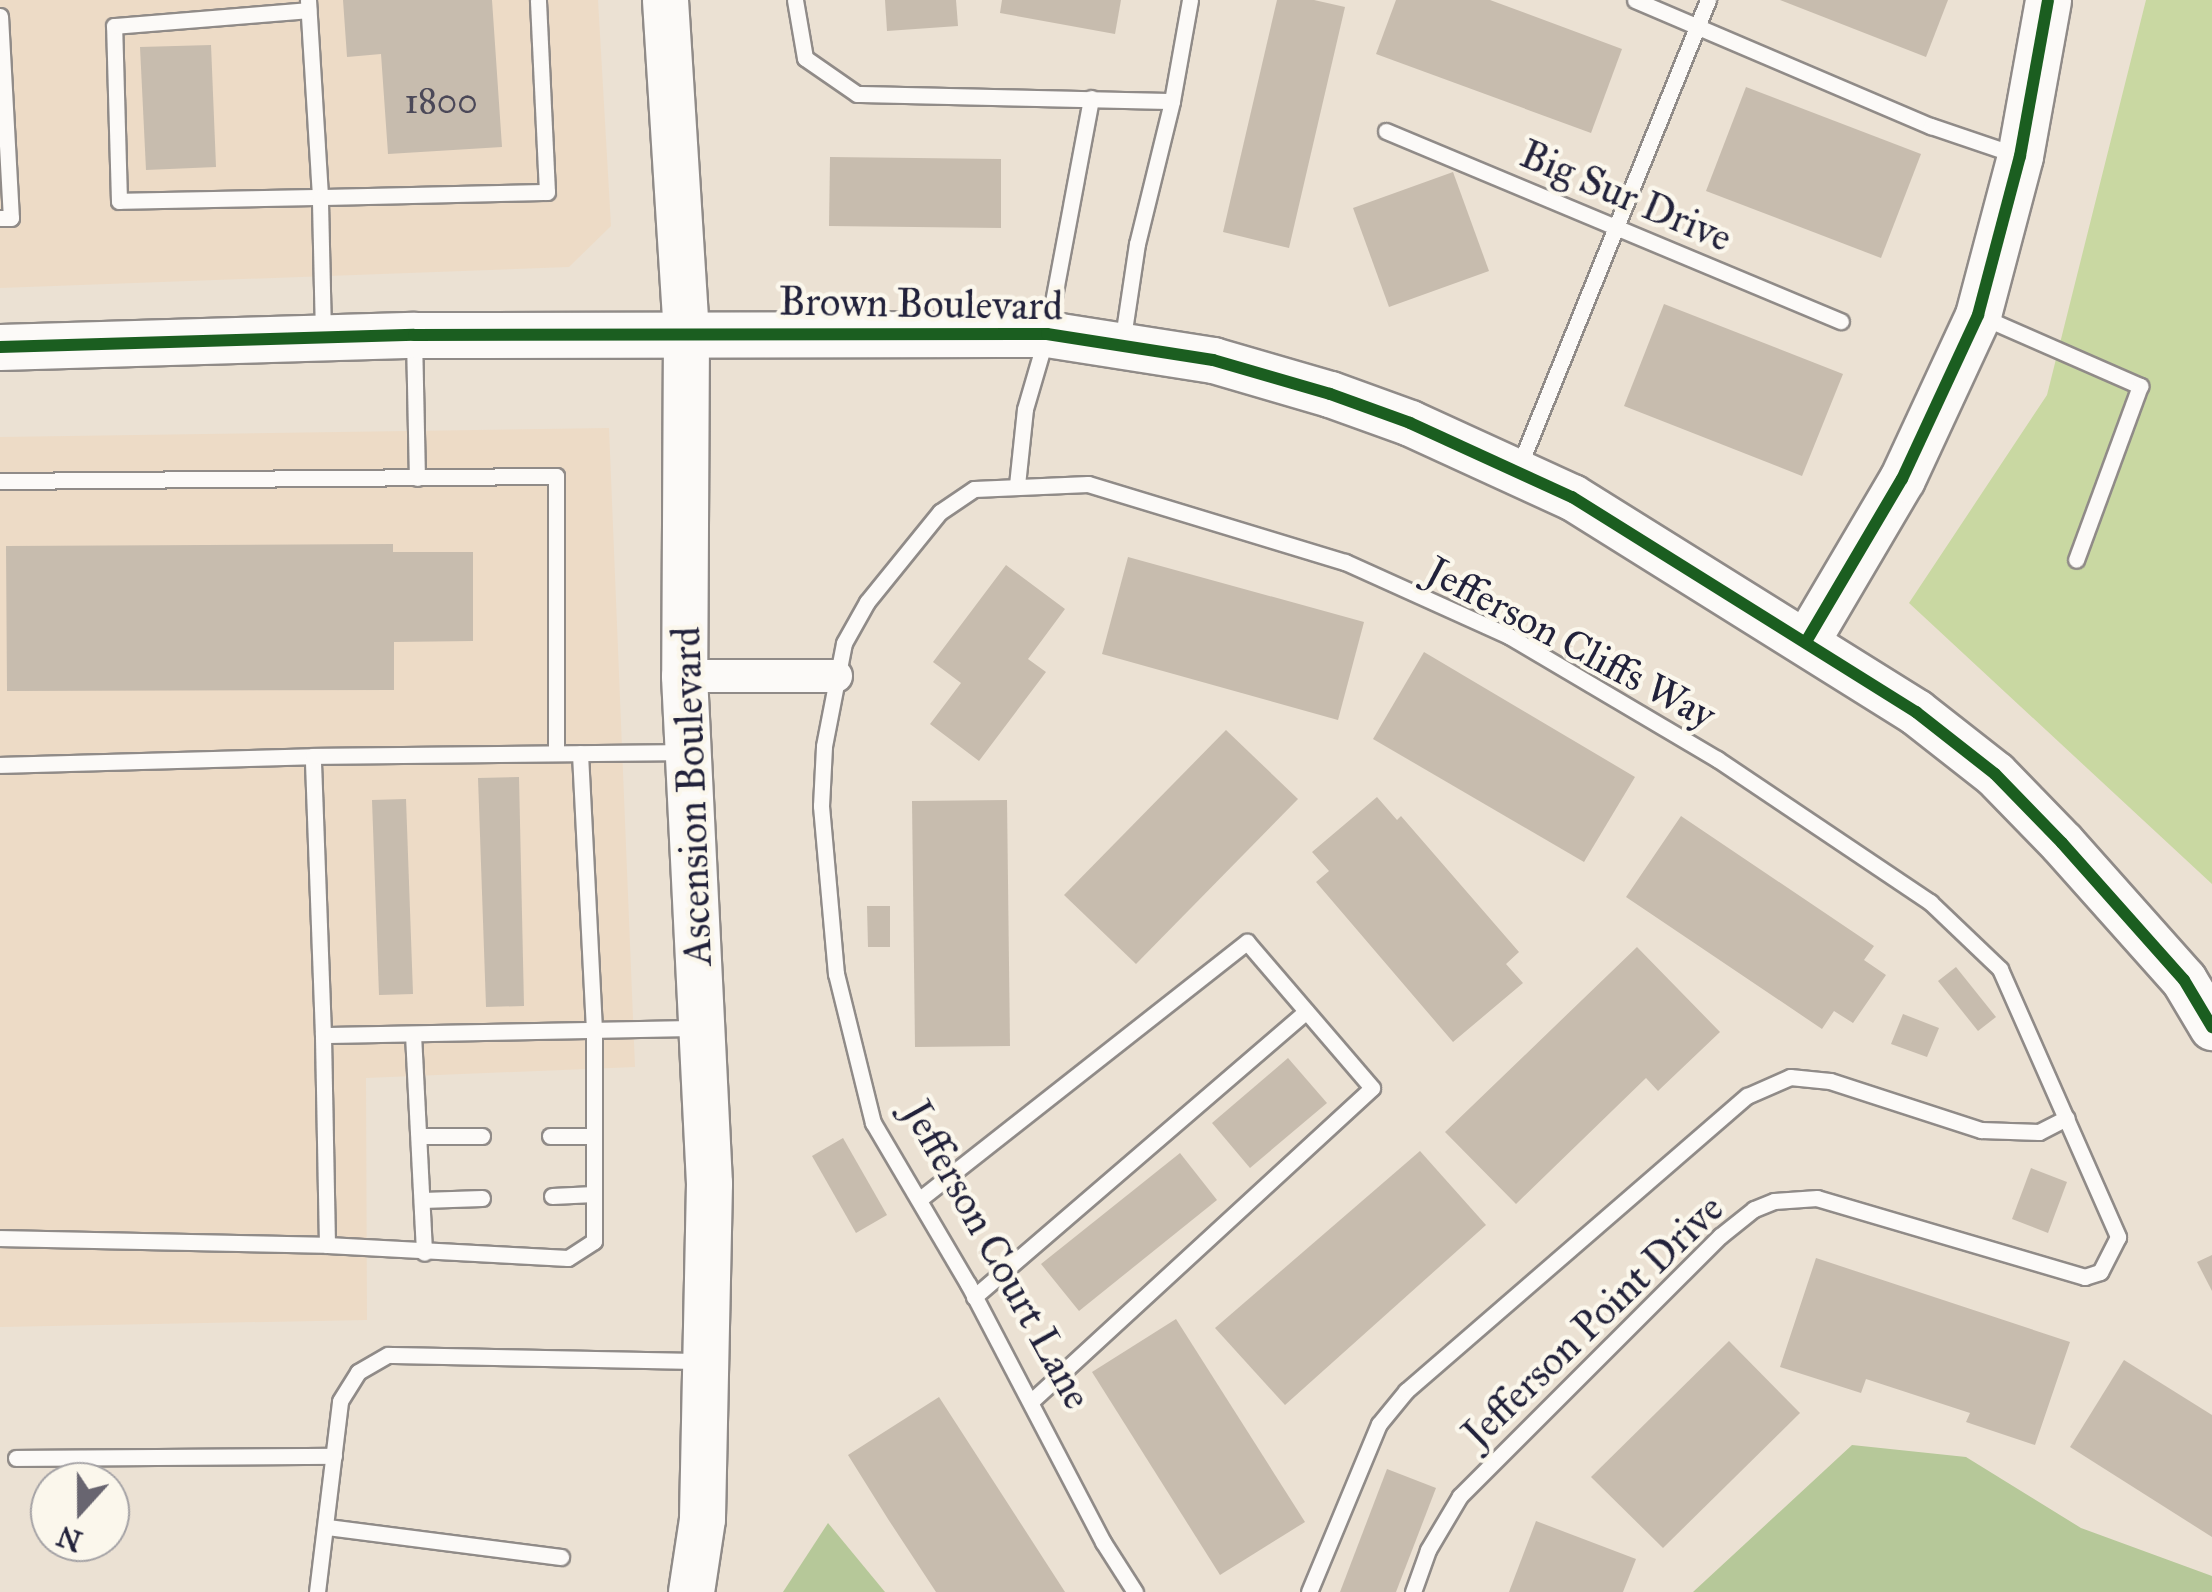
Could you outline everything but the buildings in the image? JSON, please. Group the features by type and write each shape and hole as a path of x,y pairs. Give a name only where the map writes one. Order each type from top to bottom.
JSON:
{"street":[{"name":"Ascension Boulevard","path":"666,0 686,334 684,676 709,1183 702,1519 691,1592"},
{"path":"1806,640 1902,479 1978,315 2020,156 2048,0"},
{"name":"Brown Boulevard","path":"0,347 414,335 1047,334 1214,360 1330,394 1518,469 1572,497 1916,712 1995,774 2142,929 2184,980 2212,1027"},
{"path":"684,676 836,676"}],"lane":[{"path":"323,338 320,197 308,5 114,26 119,201 320,197 547,192 538,0"},
{"path":"795,0 805,58 857,94 1172,101"},
{"path":"1122,346 1138,244 1172,101 1190,0"},
{"path":"1635,0 1931,126 2020,156"},
{"path":"1518,469 1612,226 1708,0"},
{"path":"0,16 11,218 0,218"},
{"path":"1017,485 1025,409 1047,334 1091,98"},
{"name":"Big Sur Drive","path":"1386,131 1842,321"},
{"path":"1978,315 2140,386 2076,560"},
{"path":"414,335 417,478"},
{"path":"0,481 556,476 556,753"},
{"name":"Jefferson Cliffs Way","path":"836,676 844,643 867,602 940,512 974,490 1017,485 1088,484 1346,562 1508,636 1718,759 1930,902 2000,969 2118,1238 2107,1263"},
{"name":"Jefferson Court Lane","path":"836,676 824,746 821,817 836,974 873,1123 920,1199 1104,1542 1135,1592"},
{"path":"0,765 313,756 687,752"},
{"path":"0,1238 327,1245 568,1258 594,1241 594,1030 580,753"},
{"path":"313,756 327,1245"},
{"path":"920,1199 1248,942 1372,1088 1030,1402"},
{"path":"974,1297 1306,1011"},
{"path":"323,1035 701,1028"},
{"path":"413,1034 424,1253"},
{"path":"1309,1592 1379,1424 1406,1391 1747,1096 1790,1076 1830,1081 1981,1130 2040,1132 2067,1118"},
{"path":"420,1136 482,1136"},
{"path":"550,1136 594,1136"},
{"path":"552,1196 594,1194"},
{"path":"422,1200 482,1198"},
{"name":"Jefferson Point Drive","path":"1414,1592 1428,1550 1460,1496 1720,1236 1754,1209 1774,1201 1817,1198 2085,1277 2100,1272 2107,1263"},
{"path":"317,1592 340,1400 358,1372 388,1355 705,1361"},
{"path":"16,1458 334,1456"},
{"path":"327,1527 561,1557"}],"shaded area":[{"path":"0,0 598,0 611,226 569,267 0,288"},
{"path":"609,428 635,1067 366,1078 367,1320 0,1327 0,437"}],"green space":[{"path":"2146,0 2212,0 2212,884 1909,603 2047,395"},
{"path":"1852,1445 1966,1457 2081,1528 2212,1576 2212,1592 1693,1592"},
{"path":"828,1523 885,1592 783,1592"}],"cycle path":[{"path":"1807,640 1902,479 1978,315 2020,156 2048,0"},
{"path":"0,347 414,335 1047,334 1213,360 1330,394 1410,423 1572,497 1916,712 1995,774 2062,843 2184,980 2212,1027"}]}
